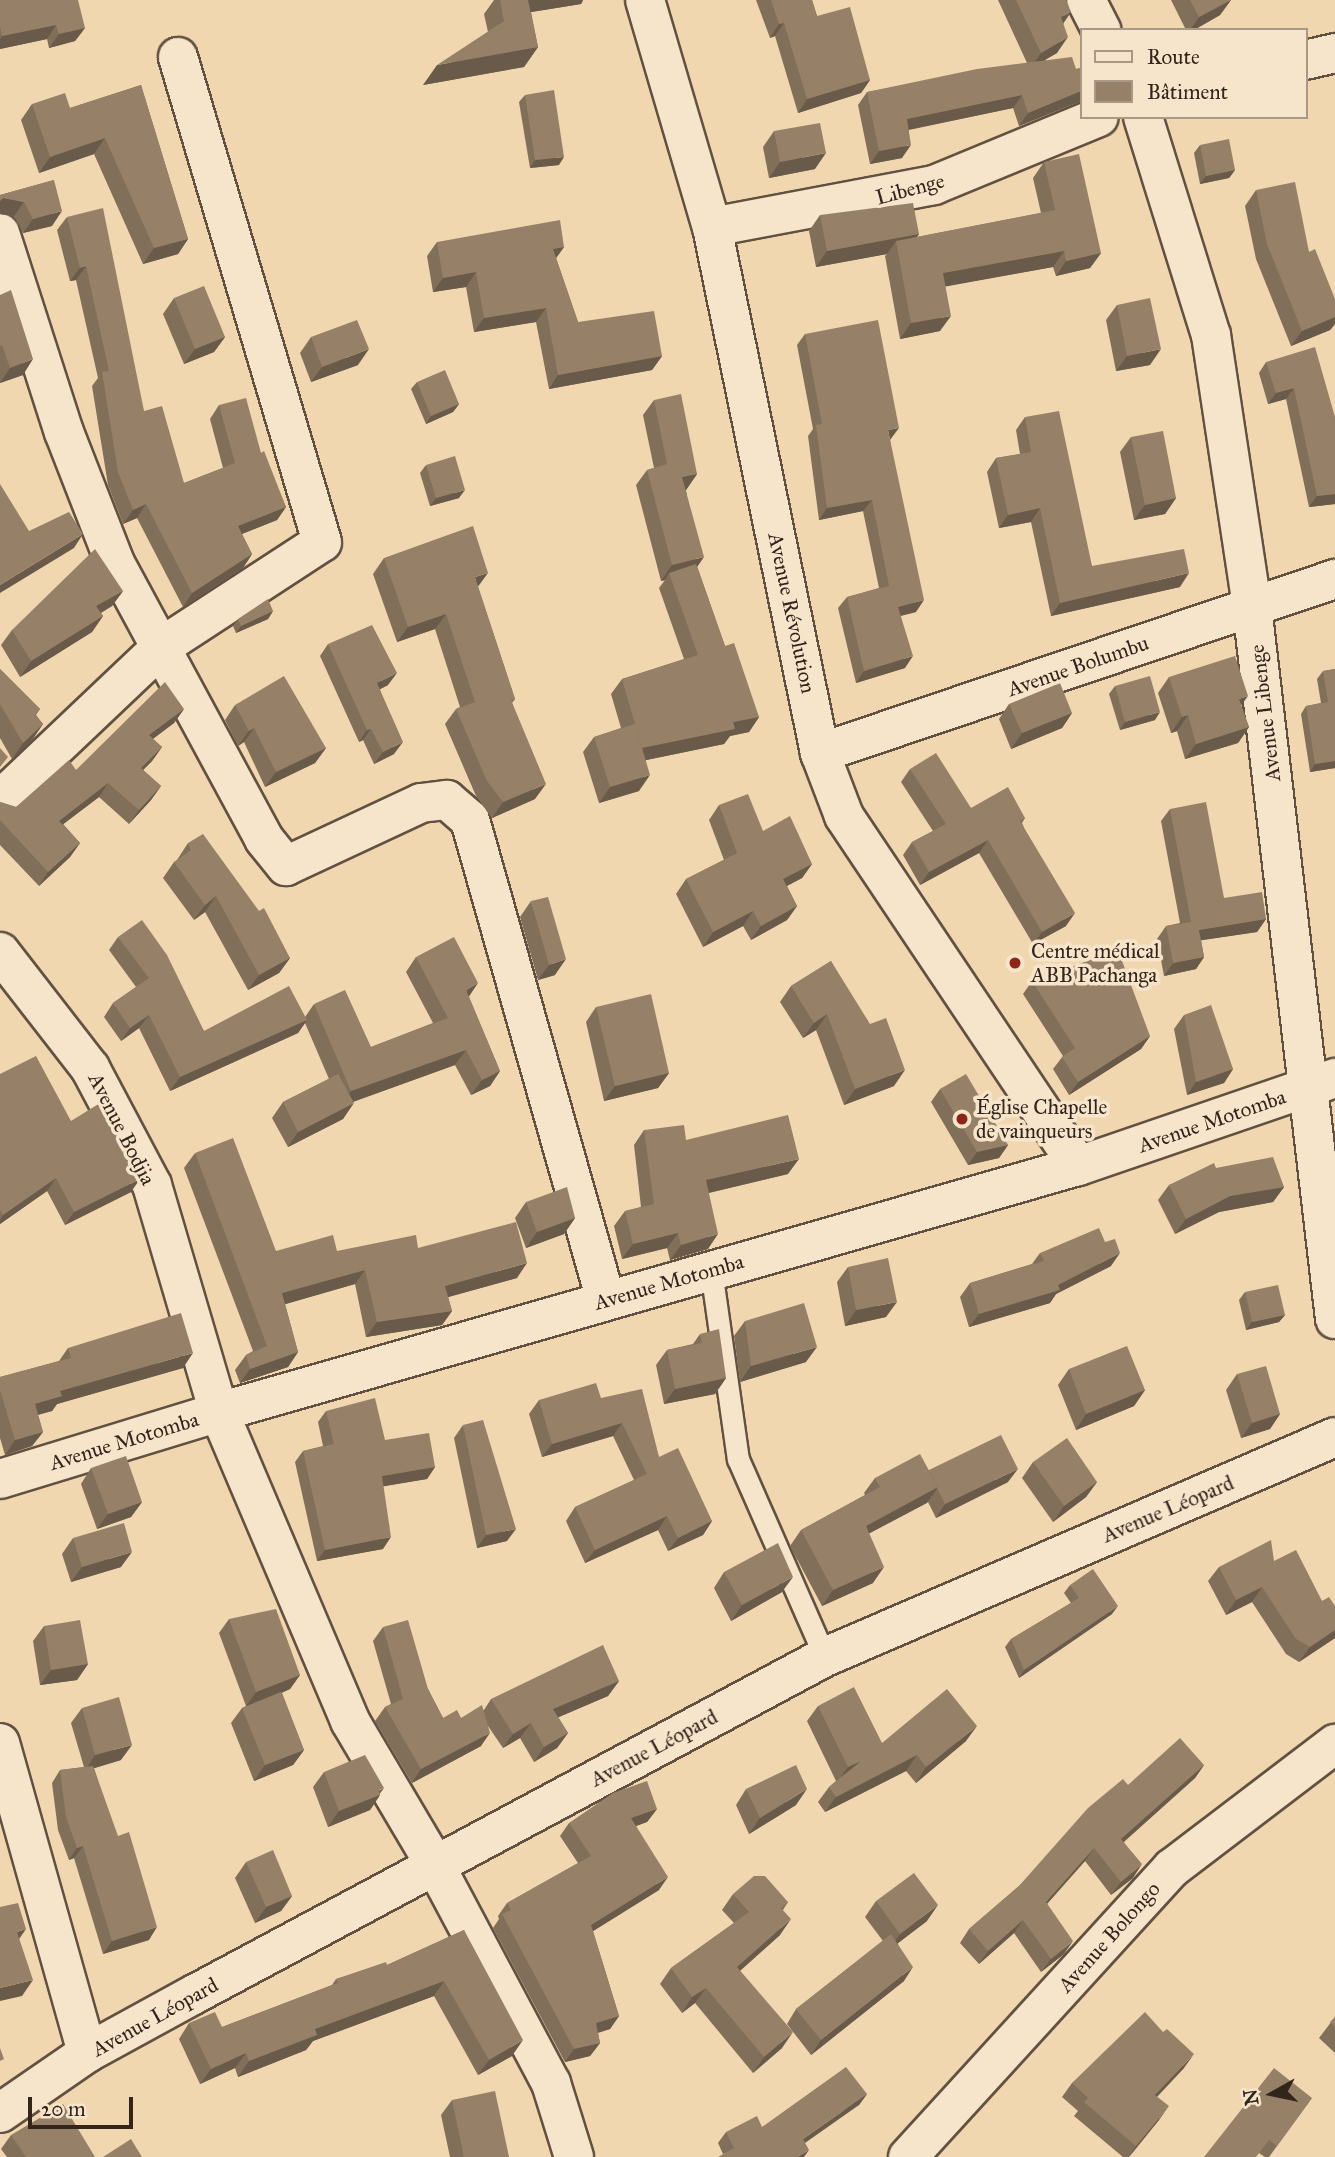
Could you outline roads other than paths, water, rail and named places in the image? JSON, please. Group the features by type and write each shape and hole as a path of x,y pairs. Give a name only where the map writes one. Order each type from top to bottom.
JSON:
{"street":[{"name":"Avenue Révolution","path":"645,0 712,228 820,753 844,816 1078,1166"},
{"path":"1086,0 1100,28"},
{"path":"1307,60 1335,53"},
{"path":"0,800 161,646 322,542 178,57"},
{"name":"Libenge","path":"712,228 934,185 1093,119"},
{"name":"Avenue Libenge","path":"1144,119 1211,335 1322,1083 1335,1318"},
{"path":"0,233 7,279 115,563 245,808 286,866 421,803 447,800 470,820 606,1300"},
{"name":"Avenue Bolumbu","path":"820,753 1335,579"},
{"name":"Avenue Bodjia","path":"0,952 90,1068 152,1185 219,1412 350,1721 435,1866 551,2083 574,2157"},
{"name":"Avenue Motomba","path":"0,1479 219,1412 1078,1166 1322,1083"},
{"name":"Avenue Léopard","path":"0,2113 87,2053 825,1657 1335,1437"},
{"path":"0,1743 87,2053"},
{"name":"Avenue Bolongo","path":"908,2157 1172,1868 1335,1744"}],"lane":[{"path":"711,1270 738,1460 825,1657"}],"place":[{"name":"Centre médical ABB Pachanga","path":"1015,963"},
{"name":"Église Chapelle de vainqueurs","path":"962,1119"}]}
